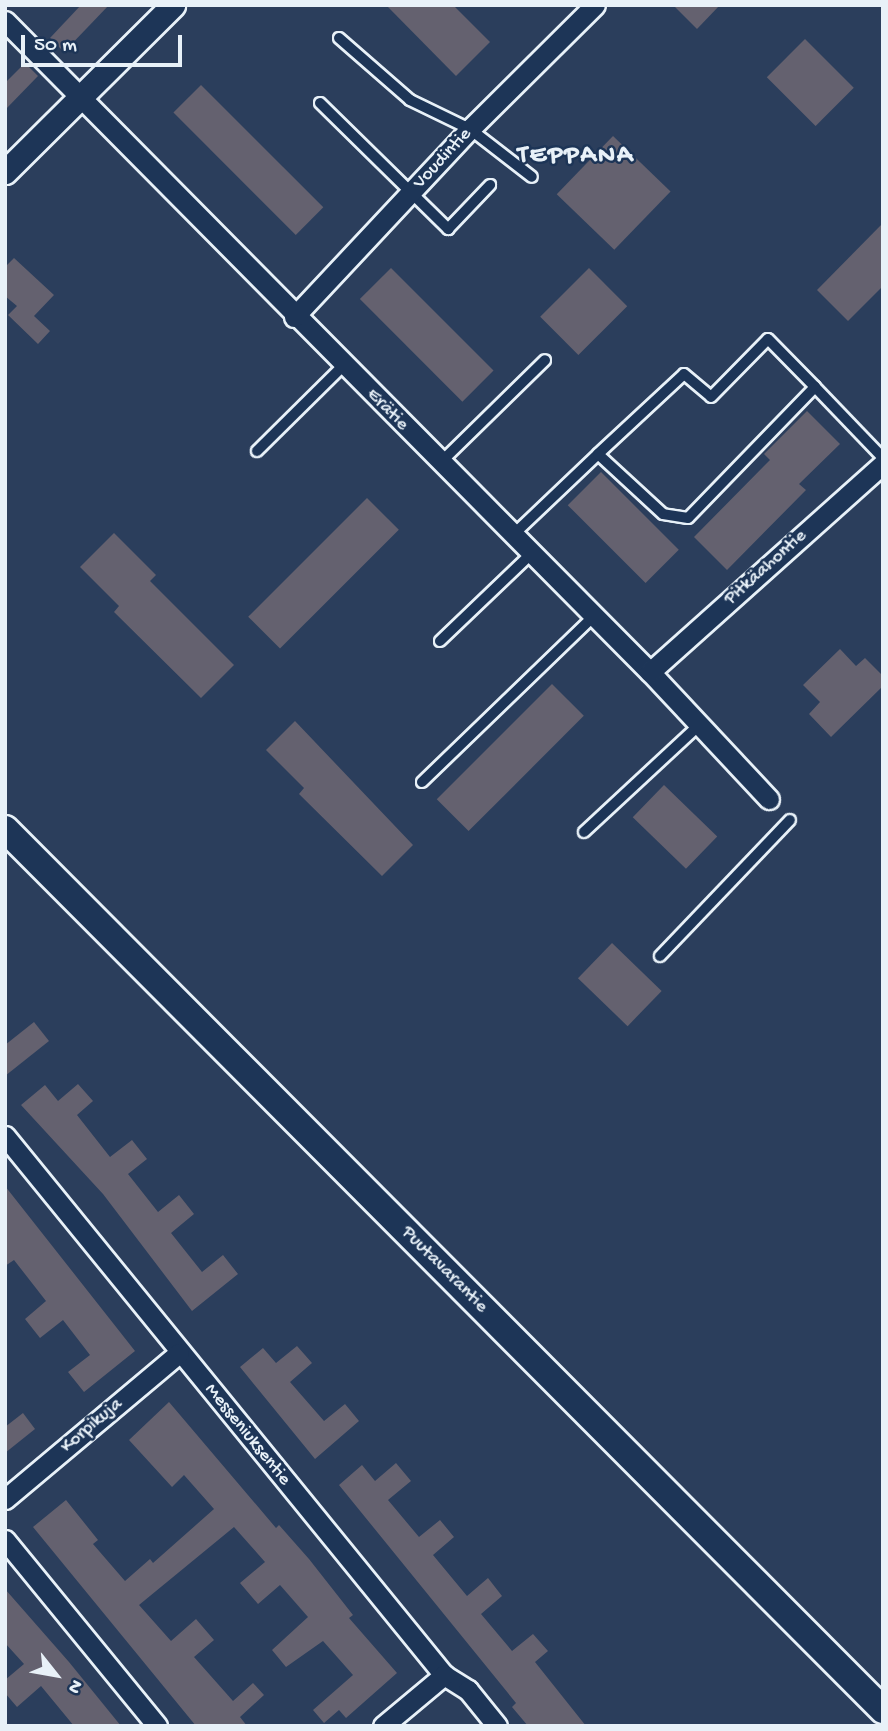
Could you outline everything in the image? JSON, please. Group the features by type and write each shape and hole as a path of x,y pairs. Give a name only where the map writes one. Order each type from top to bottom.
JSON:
{"main road":[{"name":"Puutavarantie","path":"5,829 883,1710"}],"street":[{"path":"5,172 173,5"},
{"name":"Voudintie","path":"294,317 470,129 595,5"},
{"name":"Erätie","path":"5,21 82,96 294,317 650,672 769,799"},
{"name":"Pitkäahontie","path":"650,672 883,464"},
{"name":"Messeniuksentie","path":"5,1136 179,1353 444,1675 468,1690 497,1726"},
{"name":"Korpikuja","path":"5,1499 179,1353"},
{"path":"5,1540 157,1726"},
{"path":"383,1726 444,1675"}],"lane":[{"path":"339,38 410,100 470,129 533,177"},
{"path":"320,103 448,229 490,186"},
{"path":"513,536 684,374 711,397 768,339 883,458"},
{"path":"440,463 545,360"},
{"path":"257,451 343,366"},
{"path":"598,454 663,514 688,518 815,387"},
{"path":"440,641 531,554"},
{"path":"422,782 594,616"},
{"path":"584,832 699,725"},
{"path":"660,956 790,820"}],"building":[{"path":"81,5 109,5 64,52 50,38"},
{"path":"386,5 453,5 490,42 456,76"},
{"path":"673,5 720,5 697,29"},
{"path":"805,39 854,88 816,126 767,77"},
{"path":"25,63 38,76 5,110 5,83"},
{"path":"201,85 323,207 296,235 173,113"},
{"path":"613,136 671,192 614,250 557,194"},
{"path":"883,223 883,286 848,321 817,290"},
{"path":"14,258 54,295 34,316 50,331 38,344 8,315 17,306 5,296 5,267"},
{"path":"391,268 494,371 462,402 360,299"},
{"path":"589,268 627,306 578,355 540,317"},
{"path":"807,411 840,444 799,484 806,490 727,570 694,537 770,460 764,454"},
{"path":"601,472 679,550 646,583 568,505"},
{"path":"367,498 399,530 280,649 248,617"},
{"path":"114,533 156,575 150,581 234,665 201,698 114,612 119,606 80,567"},
{"path":"840,649 856,666 865,658 883,676 883,686 831,737 809,714 820,702 803,685"},
{"path":"552,684 584,716 469,831 437,799"},
{"path":"295,721 413,845 382,876 299,794 304,788 266,750"},
{"path":"664,785 717,836 686,869 633,817"},
{"path":"612,943 662,991 628,1026 578,978"},
{"path":"34,1022 49,1041 5,1076 5,1045"},
{"path":"78,1084 93,1101 77,1115 110,1157 132,1140 147,1159 128,1174 158,1212 179,1195 194,1214 171,1233 202,1272 223,1255 238,1274 192,1311 103,1194 21,1105 45,1085 58,1101"},
{"path":"5,1186 135,1351 84,1392 68,1372 90,1355 63,1320 40,1338 25,1319 46,1301 14,1260 5,1266"},
{"path":"297,1346 312,1363 290,1382 324,1421 345,1404 359,1421 315,1459 240,1367 263,1348 276,1363"},
{"path":"169,1402 276,1528 279,1525 309,1559 353,1615 349,1618 397,1673 346,1718 339,1710 324,1723 313,1710 353,1675 323,1641 286,1667 272,1650 308,1617 280,1585 258,1604 240,1583 265,1562 234,1527 139,1605 171,1641 196,1619 214,1640 194,1657 233,1701 253,1683 264,1695 240,1717 247,1726 196,1726 33,1527 66,1500 98,1540 93,1544 125,1581 150,1559 153,1563 214,1509 184,1475 172,1487 129,1440"},
{"path":"23,1413 35,1429 5,1453 5,1427"},
{"path":"396,1463 411,1481 388,1500 419,1537 440,1520 454,1537 433,1555 467,1596 488,1578 502,1596 481,1614 512,1651 533,1634 548,1651 535,1662 586,1726 528,1726 512,1707 516,1703 339,1485 362,1465 375,1481"},
{"path":"5,1589 121,1726 74,1726 41,1686 17,1707 5,1693 5,1680 24,1664 5,1643"}],"district":[{"name":"TEPPANA","path":"576,157"}]}
